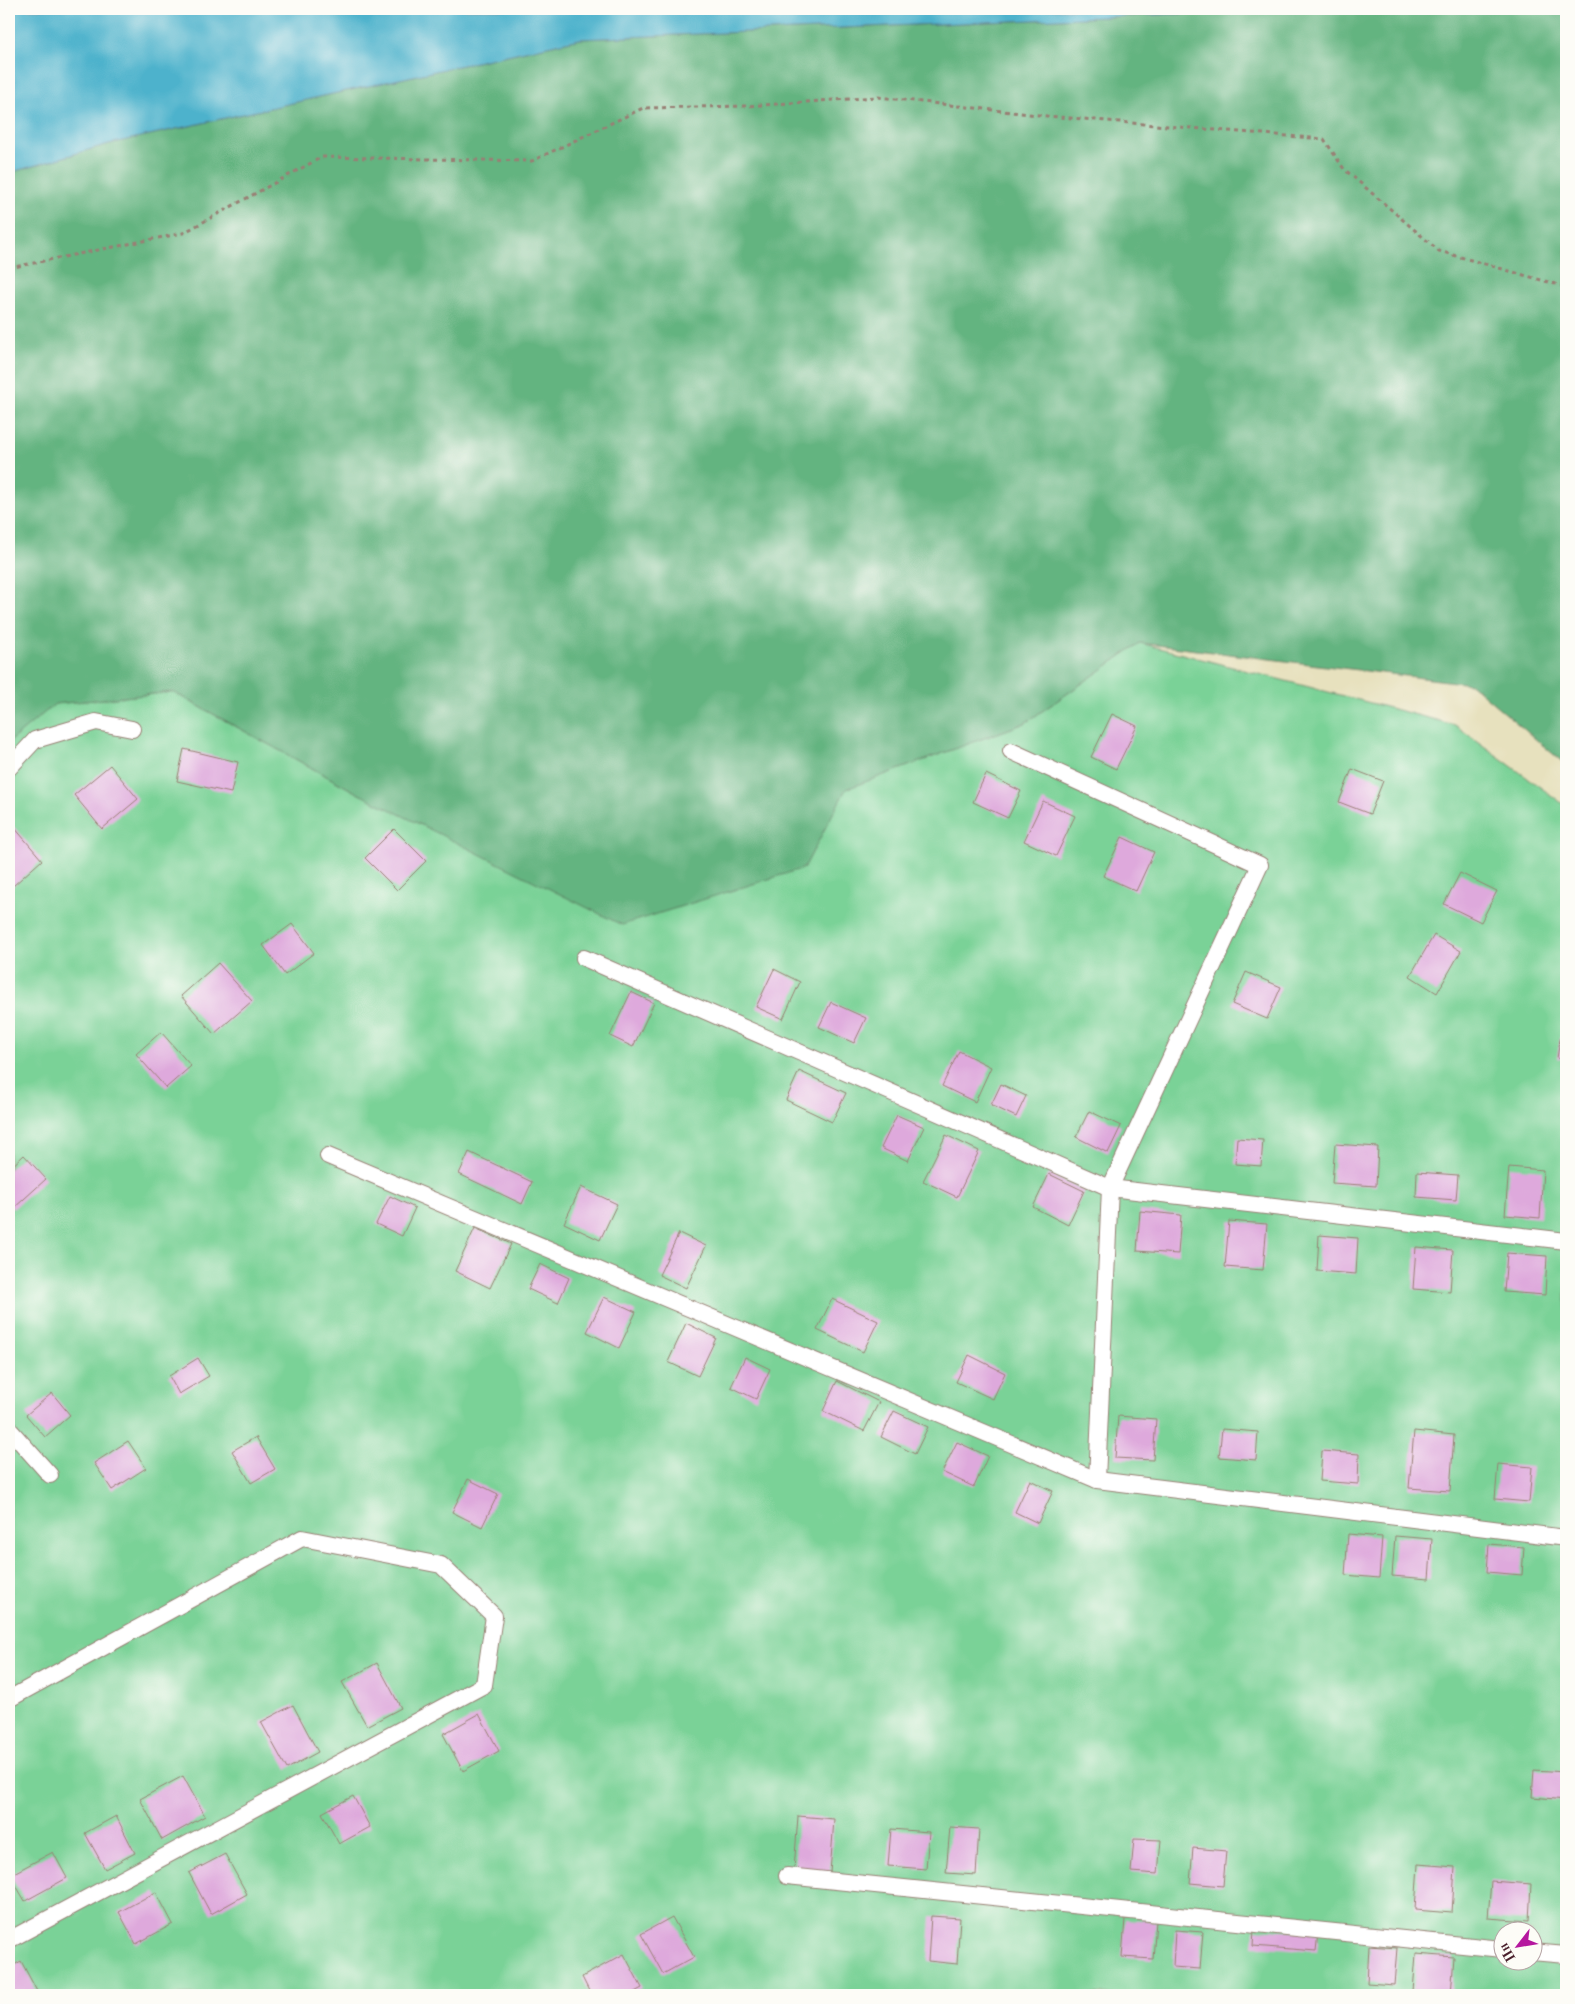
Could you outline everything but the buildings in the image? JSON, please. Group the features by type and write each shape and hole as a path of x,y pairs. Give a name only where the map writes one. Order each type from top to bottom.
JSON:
{"lane":[{"path":"9,768 35,740 96,722 132,729"},
{"path":"1011,751 1260,865 1110,1188 1097,1480"},
{"path":"584,958 1110,1188 1566,1241"},
{"path":"328,1156 1097,1480 1566,1538"},
{"path":"9,1429 50,1475"},
{"path":"9,1698 302,1538 441,1565 494,1616 484,1685 9,1940"},
{"path":"787,1876 1492,1948"},
{"path":"1542,1953 1566,1955"}],"path":[{"path":"9,268 183,233 322,157 532,161 642,108 747,106 878,97 1047,116 1324,139 1344,169 1439,251 1566,287"}],"green space":[{"path":"1298,9 1566,9 1566,765 1471,684 1140,643 1025,723 846,789 804,868 622,925 361,795 173,692 55,704 9,742 9,173 109,144 579,39"},
{"path":"1140,643 1455,725 1566,806 1566,1995 9,1995 9,742 54,704 173,692 361,795 804,868 845,789 1025,723"}],"water":[{"path":"9,9 1298,9 579,39 109,144 9,173"}]}
